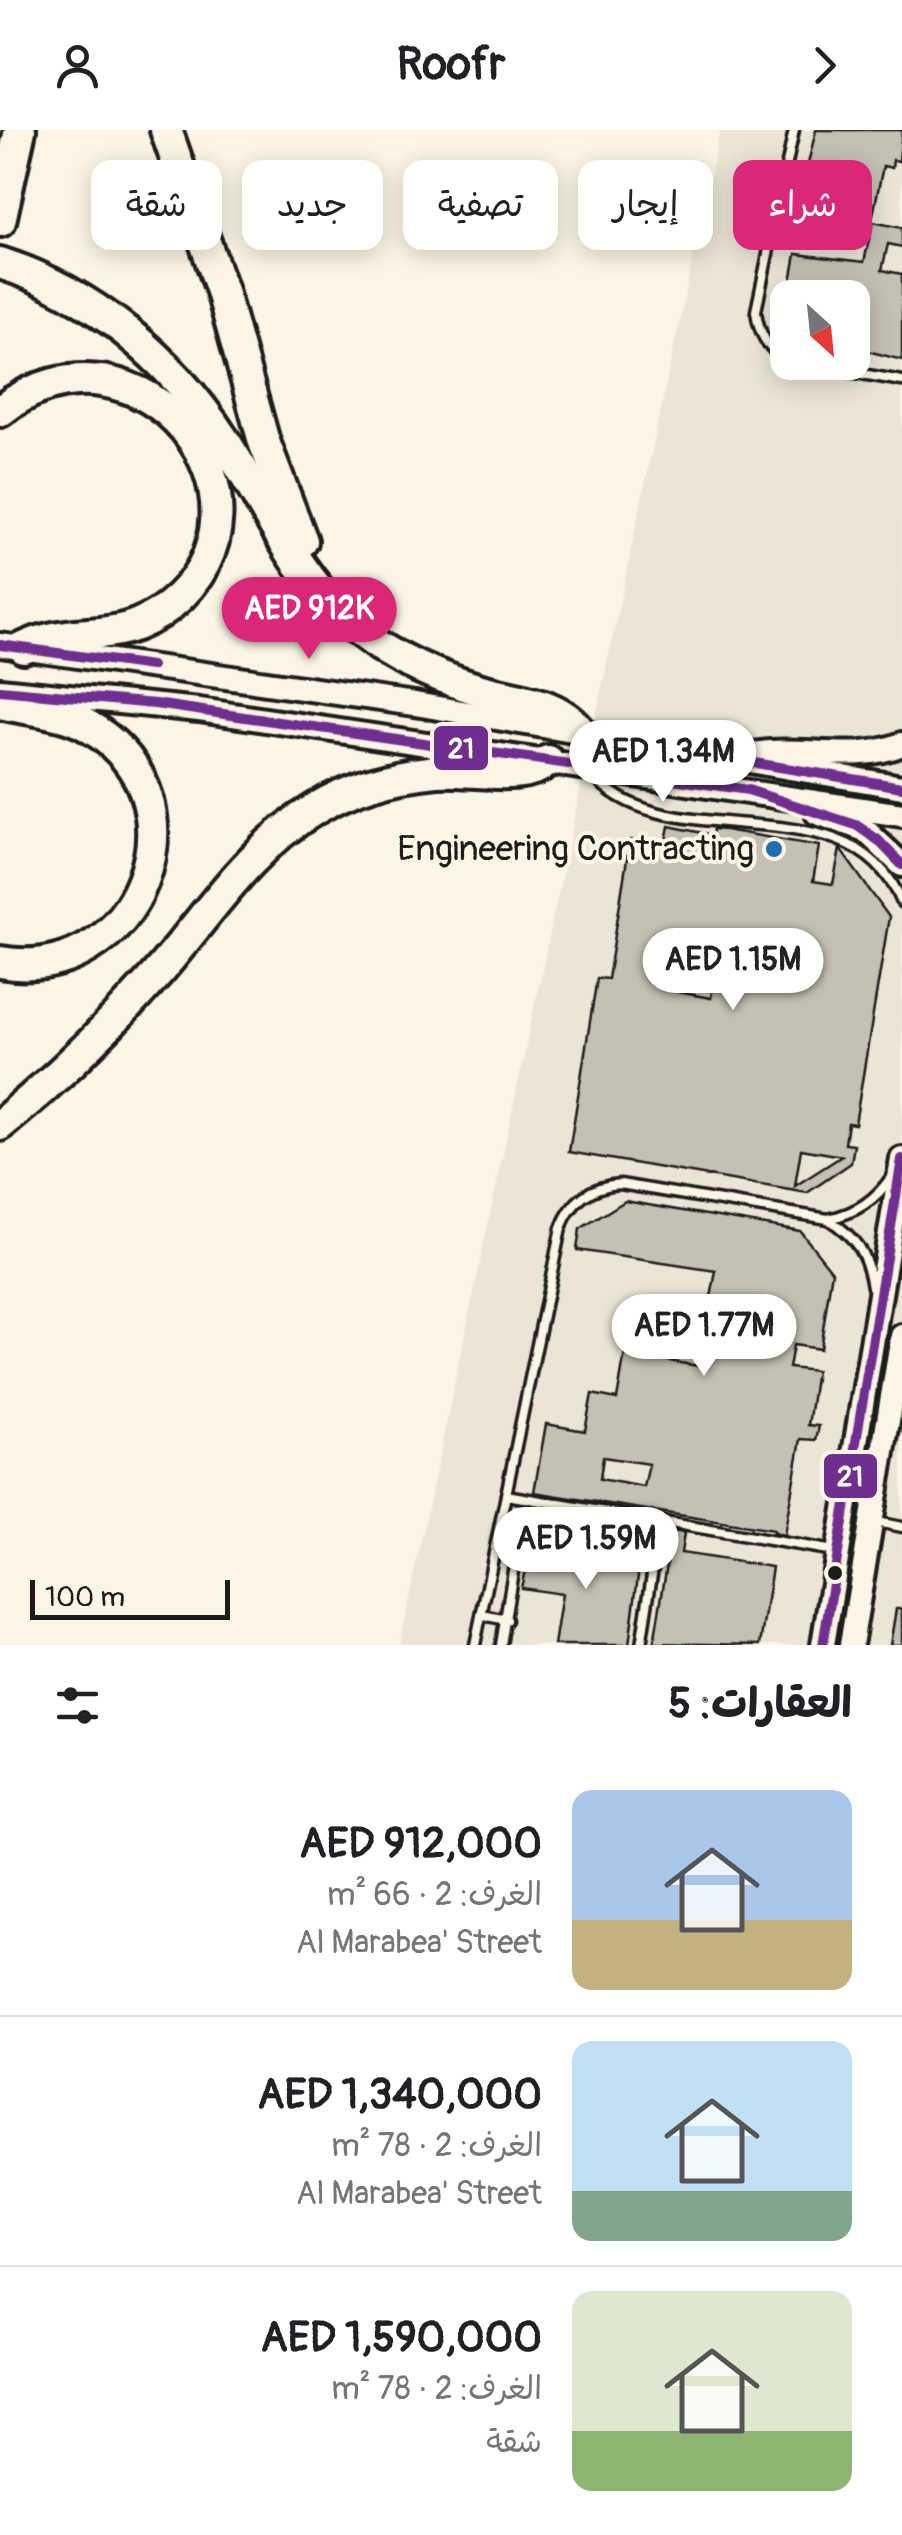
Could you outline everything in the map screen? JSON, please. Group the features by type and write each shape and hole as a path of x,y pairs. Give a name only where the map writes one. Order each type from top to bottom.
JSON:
{"highway":[{"path":"0,222 20,130"},
{"path":"166,130 222,291 272,466 330,603"},
{"path":"0,263 88,306 129,333 157,358 214,425 296,560 330,603 370,639 418,667 476,689 549,707 569,718 583,734"},
{"path":"0,410 28,393 72,380 119,385 145,394 172,412 191,434 213,486 215,512 207,552 188,587 149,620 102,635 49,638 12,647"},
{"path":"0,702 69,718 107,740 135,772 151,812 154,833 151,860 141,888 129,910 109,932 58,960 32,964 0,962"},
{"path":"0,1125 107,1027 250,860 294,822 344,794 392,778 441,771 527,772 548,762"}],"main road":[{"path":"12,647 416,704 902,787"},
{"path":"0,690 155,704 902,815"},
{"path":"730,758 788,751 854,755 902,744"},
{"path":"748,790 856,826 878,840 902,865"},
{"path":"823,1645 902,1157"},
{"path":"851,1645 902,1336"}],"lane":[{"path":"770,347 761,334 756,310 794,130"},
{"path":"870,376 902,381"},
{"path":"586,767 609,791 640,807 844,842 882,869 902,903"},
{"path":"828,1219 870,1202 890,1180 902,1157"},
{"path":"475,1645 561,1228 583,1196 601,1187 620,1184 828,1219 854,1238 866,1256 876,1317"},
{"path":"506,1495 838,1552"},
{"path":"872,1522 902,1526"},
{"path":"501,1645 518,1540 526,1532 640,1550 651,1559 654,1568 641,1645"},
{"path":"482,1615 507,1620"}],"shaded area":[{"path":"720,130 902,130 902,1645 399,1645 695,250 713,250 713,163"}],"building":[{"path":"816,130 902,130 899,161 893,160 892,168 883,166 872,220 872,160 809,160"},
{"path":"873,222 902,228 902,247 888,244 882,270 902,274 902,360 870,352 870,280 791,280 796,254 864,262 867,250 872,250"},
{"path":"669,826 712,835 713,829 725,830 819,846 813,881 833,884 840,849 889,917 855,1124 848,1123 845,1144 854,1145 851,1163 807,1193 569,1152 597,978 608,979 630,840 665,846","holes":["666,957 717,965 711,998 661,989","801,1149 842,1156 795,1186"]},
{"path":"625,1201 800,1231 832,1271 820,1349 793,1345 789,1368 816,1371 808,1425 819,1426 816,1440 801,1439 784,1535 773,1530 534,1492 546,1424 585,1431 592,1394 617,1399 625,1353 698,1366 716,1271 577,1250 580,1229","holes":["603,1457 649,1464 644,1487 600,1479"]},
{"path":"534,1507 684,1533 681,1553 772,1567 760,1645 654,1643 669,1552 641,1543 530,1524"},
{"path":"532,1539 640,1560 629,1645 554,1645 562,1594 521,1588"},
{"path":"896,1609 902,1609 902,1645 890,1645"}],"transit line":[{"name":"21","path":"0,645 151,666"},
{"name":"21","path":"0,690 155,704 748,790 856,825 878,840 902,865"},
{"name":"21","path":"749,762 902,787"},
{"name":"21","path":"823,1645 902,1159"}],"place":[{"name":"Engineering Contracting","path":"774,849"}]}
